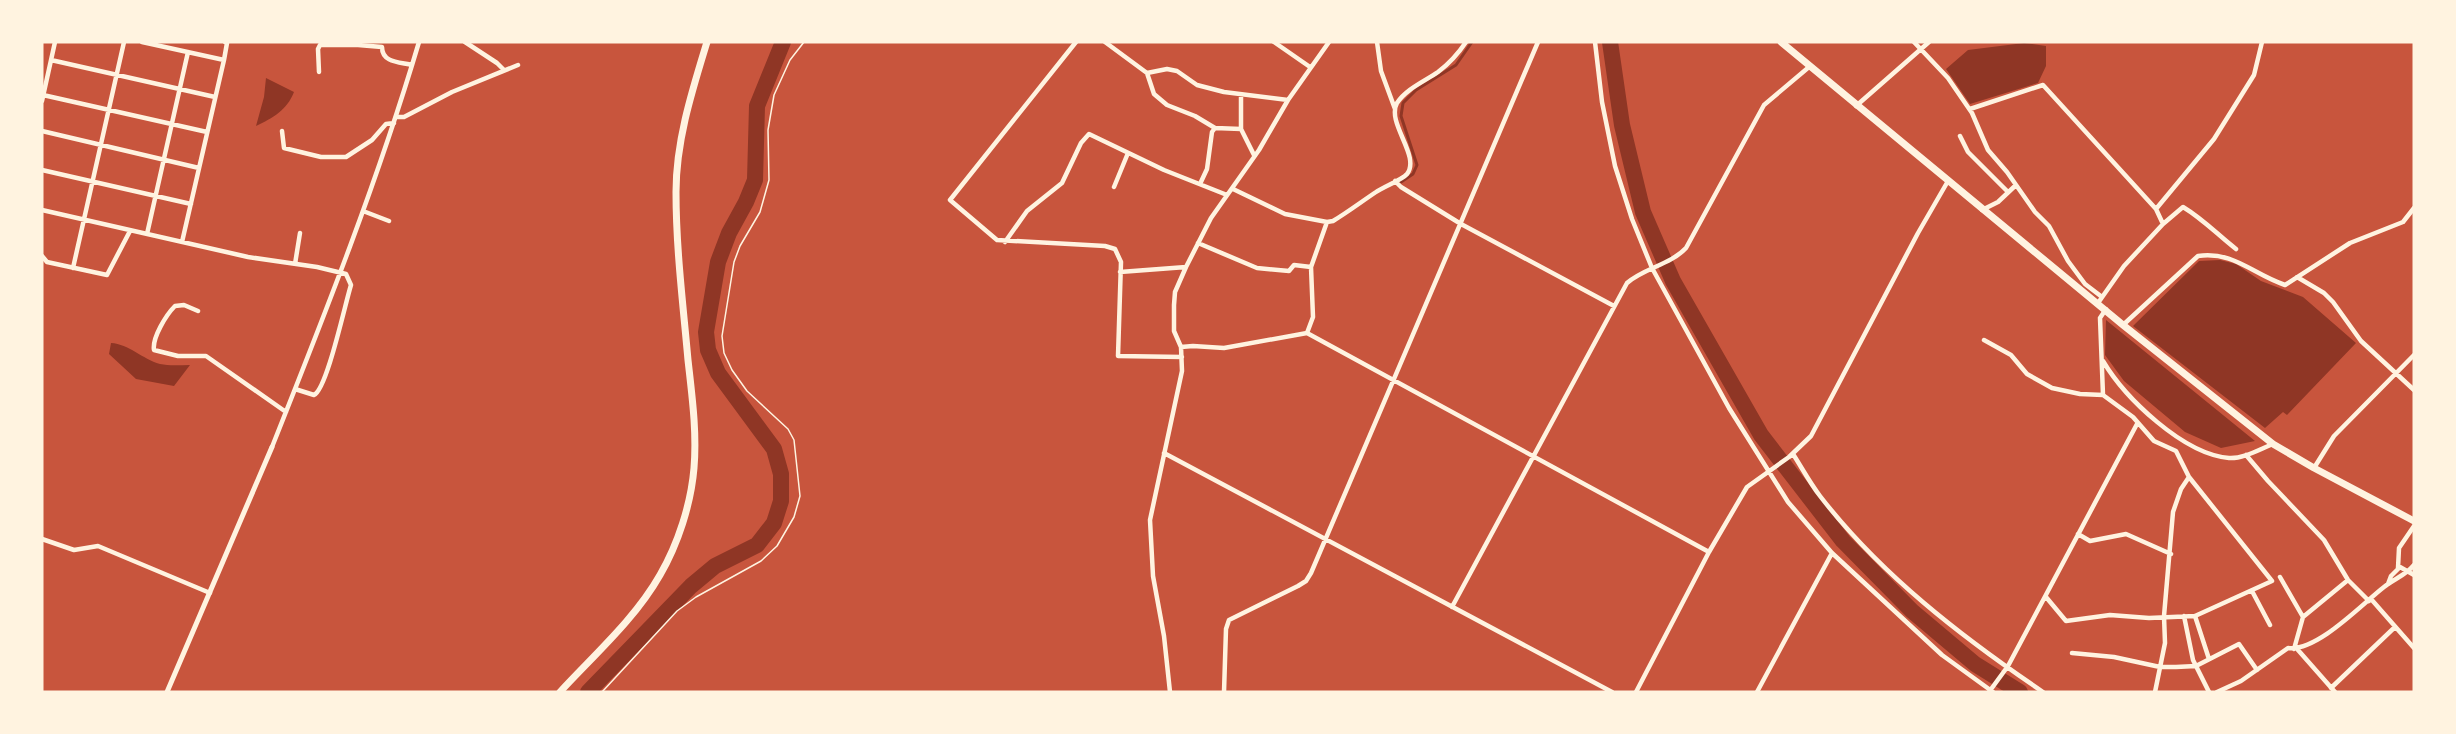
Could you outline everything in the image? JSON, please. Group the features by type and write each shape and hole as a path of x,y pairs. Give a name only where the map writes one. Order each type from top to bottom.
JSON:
{"main road":[{"path":"560,692 638,608 660,576 682,525 694,470 695,429 678,257 676,190 685,118 707,42"},
{"path":"1781,42 1982,210 2100,300 2123,325 2273,444 2414,521"}],"street":[{"path":"55,42 43,98 207,132"},
{"path":"73,268 124,42"},
{"path":"142,42 224,60"},
{"path":"182,242 224,60 227,43 225,42"},
{"path":"167,692 272,447 342,272 397,117 419,42"},
{"path":"465,42 492,59 504,70"},
{"path":"1076,42 950,200 988,233 1005,242 1105,246 1115,249 1120,257 1118,356 1182,357"},
{"path":"1105,42 1147,74 1154,94 1159,100 1215,128 1241,129"},
{"path":"1274,42 1310,67"},
{"path":"1170,692 1164,636 1153,576 1150,520 1178,397 1182,357 1181,347 1174,331 1175,292 1198,243 1227,195 1310,67 1329,42"},
{"path":"1233,189 1285,214 1327,222 1333,221 1406,175 1410,168 1410,158 1381,71 1377,42"},
{"path":"1395,109 1398,101 1412,88 1455,59 1466,42"},
{"path":"1224,692 1226,629 1229,620 1306,581 1538,42"},
{"path":"1595,42 1602,102 1615,166 1632,219 1652,267 1729,408 1788,502 1832,553 1942,655 1990,691 2008,666 2046,597 2137,424"},
{"path":"1914,42 1948,78 1970,109 1988,150 2053,232 2068,261 2100,300 2124,266 2163,224 2183,207 2205,221 2213,232 2236,249"},
{"path":"1856,106 1929,42"},
{"path":"2156,209 2214,139 2254,75 2262,42"},
{"path":"319,72 318,49 320,45 382,47 382,54 385,58 412,65"},
{"path":"147,234 188,52"},
{"path":"51,60 215,97"},
{"path":"397,117 404,117 439,97 518,65"},
{"path":"1452,607 1626,283 1637,274 1676,256 1690,243 1764,105 1809,67"},
{"path":"1147,74 1167,69 1177,71 1197,85 1241,95 1288,100"},
{"path":"1970,109 2043,85 2156,209 2163,224"},
{"path":"1241,95 1241,129 1254,155"},
{"path":"282,131 284,148 311,155 340,158 346,157 372,140 386,124 394,123"},
{"path":"1200,184 1207,169 1212,132 1215,128"},
{"path":"42,131 199,168"},
{"path":"1005,242 1027,212 1062,183 1087,135 1092,135 1128,153 1227,195"},
{"path":"1960,136 1968,152 2008,192"},
{"path":"1114,188 1128,153"},
{"path":"42,170 191,204"},
{"path":"1395,181 1401,188 1461,224 1614,306"},
{"path":"1636,692 1708,552 1747,487 1791,456 1811,436 1948,181"},
{"path":"1982,210 1998,202 2016,185"},
{"path":"2123,325 2198,256 2215,254 2229,257 2265,278 2285,285 2350,243 2403,222 2414,208"},
{"path":"42,210 248,257 342,272 349,277 351,285 323,383 316,394 295,389"},
{"path":"363,211 389,221"},
{"path":"1307,333 1313,317 1311,267 1327,222"},
{"path":"42,256 47,262 107,275 130,231"},
{"path":"295,264 300,233"},
{"path":"1198,243 1257,268 1289,271 1294,265 1311,267"},
{"path":"1120,272 1186,267"},
{"path":"2297,277 2324,293 2361,341 2414,390"},
{"path":"198,311 184,305 175,306 157,334 153,345 154,351 178,356 206,356 286,412"},
{"path":"2103,395 2100,318 2106,309"},
{"path":"1181,347 1224,348 1307,333 1532,458 1708,552"},
{"path":"1984,340 2011,355 2027,374 2052,388 2080,394 2103,395 2133,417 2154,441 2176,451 2189,477 2272,581 2195,616 2149,618 2110,615 2066,621 2046,597"},
{"path":"2314,468 2334,436 2414,356"},
{"path":"2101,358 2120,387 2167,429 2183,440 2227,458 2273,444"},
{"path":"1164,453 1612,692"},
{"path":"2246,454 2268,481 2328,544 2348,580 2414,648"},
{"path":"1791,456 1819,495 1892,575 1937,614 2043,692"},
{"path":"2155,692 2165,644 2164,616 2173,512 2181,489 2189,477"},
{"path":"2388,584 2398,568 2399,548 2414,526"},
{"path":"2078,534 2090,541 2126,534 2171,554"},
{"path":"42,539 74,550 98,546 210,593"},
{"path":"1757,692 1832,553"},
{"path":"2217,692 2241,681 2288,648 2296,649 2344,622 2414,565"},
{"path":"2398,568 2414,575"},
{"path":"2280,578 2302,617 2296,649"},
{"path":"2302,617 2348,580"},
{"path":"2252,591 2270,625"},
{"path":"2184,616 2196,666 2209,692"},
{"path":"2195,616 2209,659"},
{"path":"2296,649 2333,690 2395,627"},
{"path":"2072,653 2114,657 2160,667 2196,666 2239,644 2257,670"}],"path":[{"path":"602,692 677,611 696,597 761,561 777,546 794,517 800,496 794,440 788,429 747,391 732,370 724,353 722,336 734,262 740,246 760,212 769,180 768,130 774,95 790,60 804,42"}],"shaded area":[{"path":"2024,43 2046,46 2046,66 2038,83 1970,104 1946,69 1968,50"},
{"path":"266,78 294,92 288,104 279,113 256,126 264,97"},
{"path":"2220,260 2236,264 2261,281 2303,297 2356,343 2287,415 2283,412 2265,428 2133,326 2199,261"},
{"path":"2106,320 2255,441 2221,448 2185,432 2124,381 2105,355"},
{"path":"111,343 124,346 160,364 190,365 174,386 136,379 109,354"}],"waterway":[{"path":"588,692 691,586 715,566 757,545 774,523 781,501 781,474 774,449 718,373 708,350 706,332 718,262 729,233 755,180 757,106 783,42"},
{"path":"1401,182 1413,174 1417,165 1401,116 1403,103 1416,90 1456,65 1472,42"},
{"path":"1610,42 1622,125 1643,212 1673,281 1761,435 1843,541 1912,611 1975,664 2020,692"}]}
